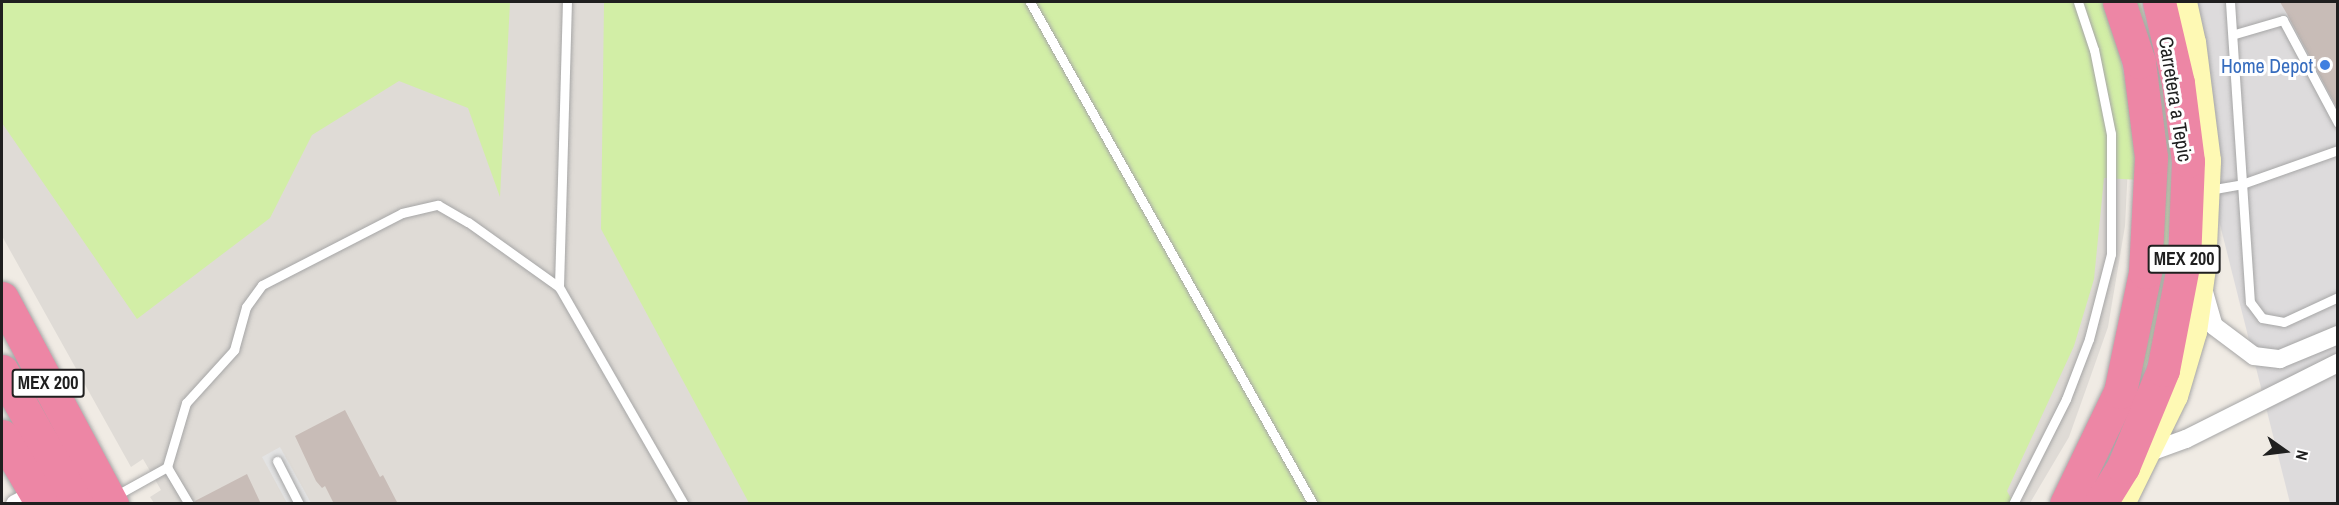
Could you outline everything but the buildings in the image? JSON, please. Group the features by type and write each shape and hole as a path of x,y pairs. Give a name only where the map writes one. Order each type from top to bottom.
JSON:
{"highway":[{"name":"Carretera a Tepic","path":"2066,504 2120,392 2145,272 2151,157 2139,62 2120,2"},
{"name":"Carretera a Tepic","path":"2100,504 2123,467 2163,370 2184,261 2188,161 2178,83 2159,2"},
{"name":"MEX 200","path":"2,298 94,468 107,502"},
{"name":"MEX 200","path":"2,371 47,497"},
{"path":"2,436 47,497"}],"main road":[{"path":"2122,504 2150,452 2175,396 2194,332 2203,268 2208,161 2193,43 2184,2"}],"street":[{"path":"2203,268 2208,313 2214,326 2234,345 2267,358 2280,359 2311,348 2337,335"},
{"path":"2311,348 2319,372"},
{"path":"2150,452 2186,439 2337,363"},
{"path":"47,497 94,468"}],"lane":[{"path":"559,287 567,2"},
{"path":"1030,2 1313,504"},
{"path":"2013,504 2066,399 2089,339 2110,254 2111,134 2099,71 2078,2"},
{"path":"2230,2 2235,34 2250,302 2262,318 2284,322 2337,297"},
{"path":"2235,34 2283,20 2337,123"},
{"path":"2206,190 2242,184 2337,150"},
{"path":"107,502 167,467 186,403 234,350 252,295 278,274 351,242 402,213 428,205 451,211 559,287 684,504"},
{"path":"277,461 299,504"},
{"path":"167,467 189,504"}],"shaded area":[{"path":"2,2 2089,2 2128,165 2125,226 2108,327 2069,437 2030,503 154,503 150,497 161,490 143,459 131,467 2,236"},
{"path":"2164,2 2337,2 2337,503 2290,503"},
{"path":"280,447 311,503 287,503 262,457"}],"green space":[{"path":"2,2 510,2 500,197 468,108 399,81 312,135 270,218 137,319 2,123"},
{"path":"604,2 2109,2 2138,144 2140,180 2104,178 2094,279 2074,346 2007,491 2014,504 749,503 601,229"},
{"path":"2126,2 2140,2 2160,72 2170,141 2171,204 2165,274 2152,347 2135,400 2093,489 2151,282"}],"place":[{"name":"Home Depot","path":"2325,65"}]}
